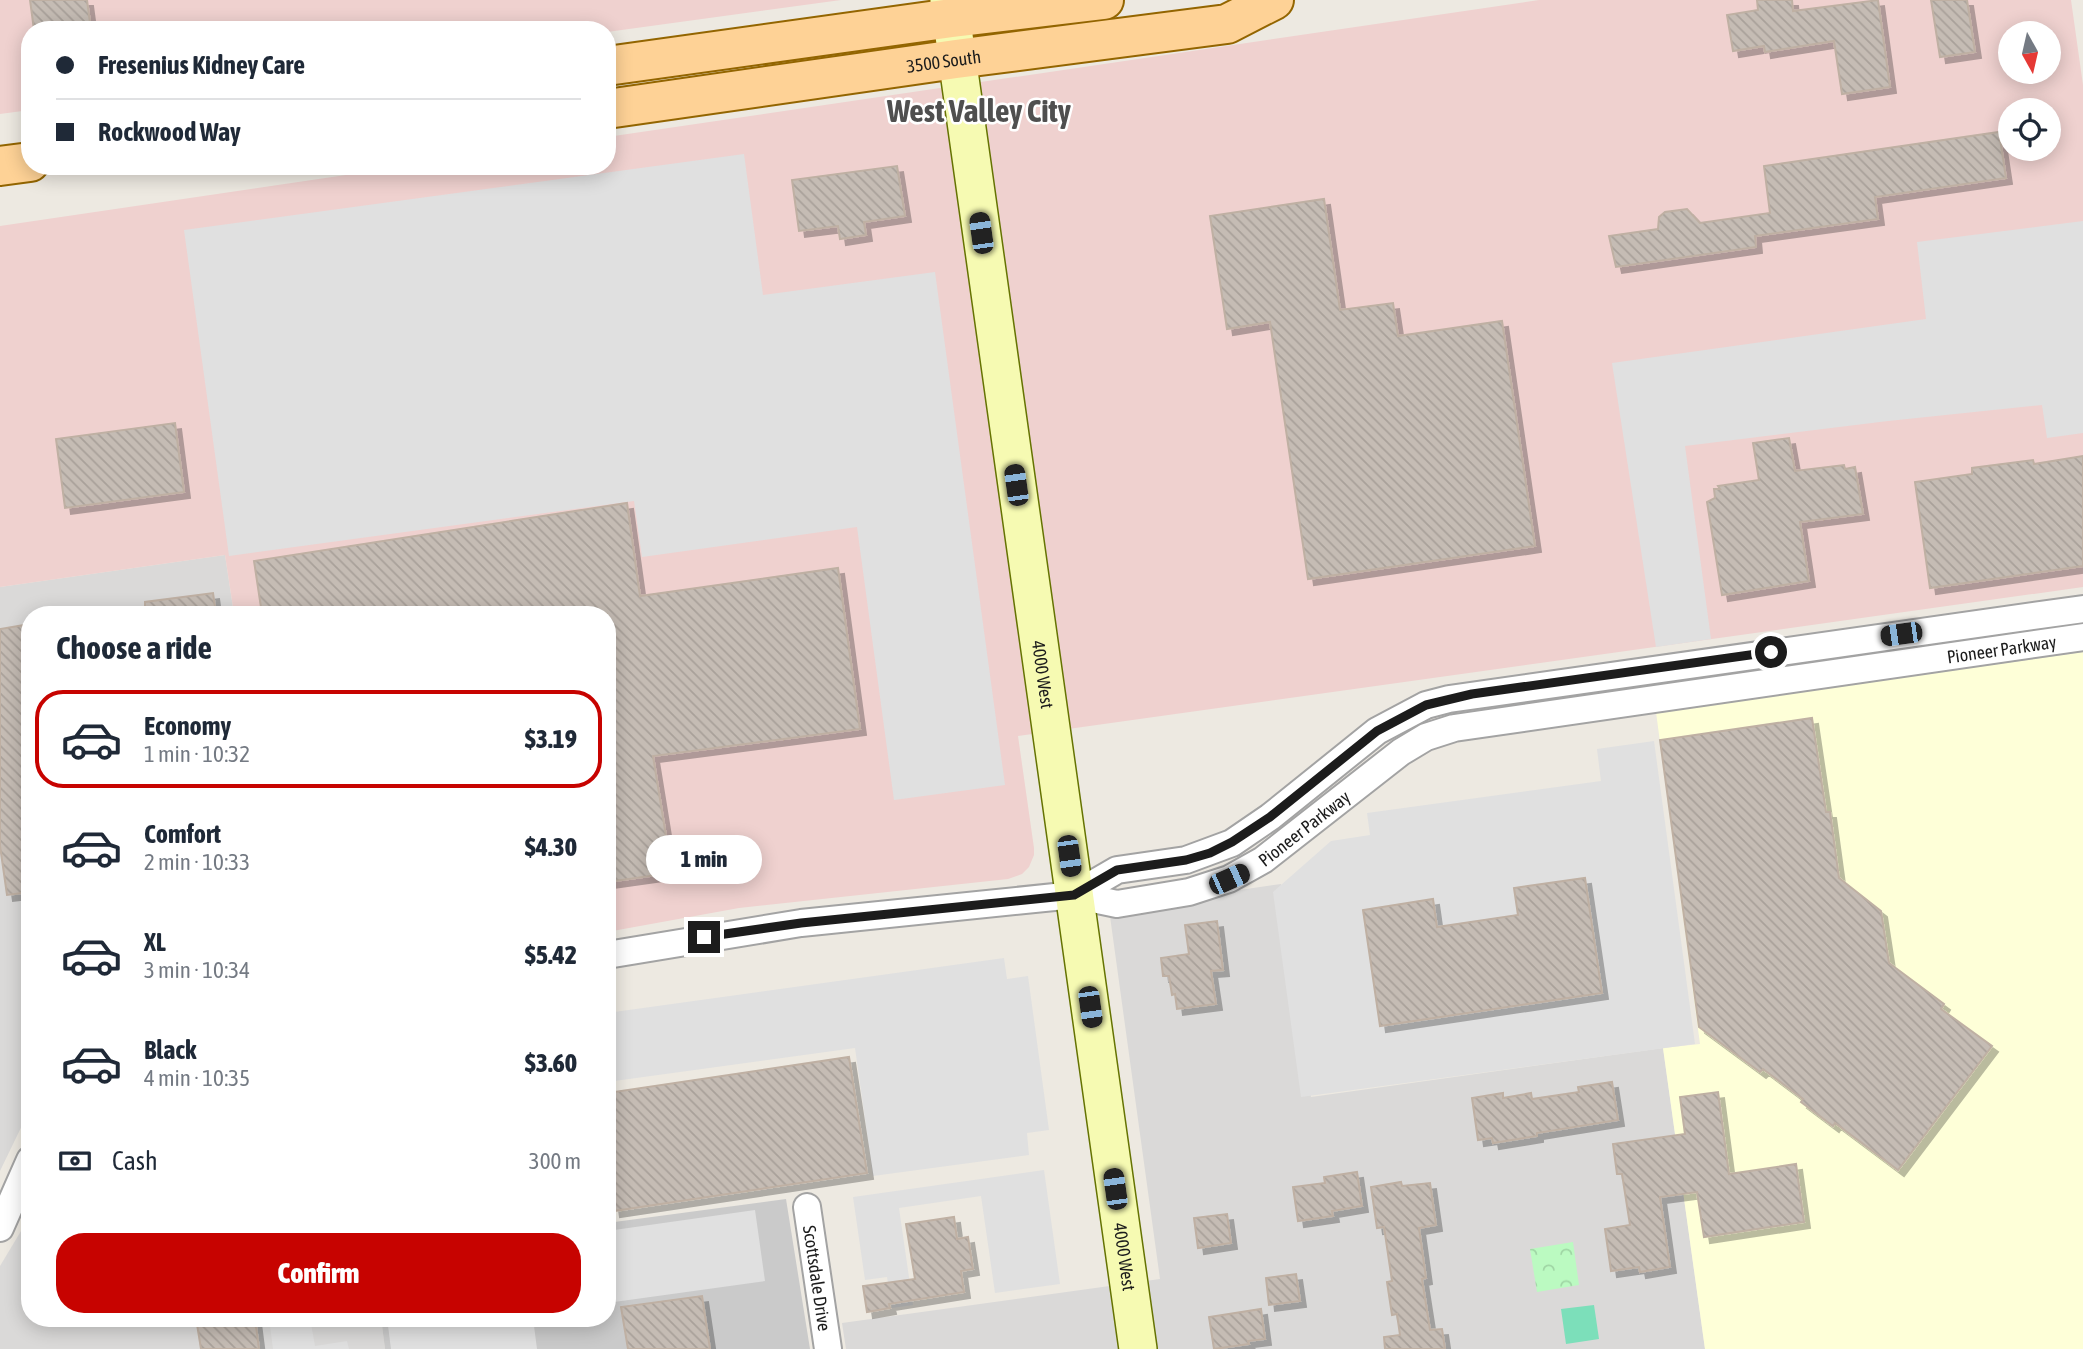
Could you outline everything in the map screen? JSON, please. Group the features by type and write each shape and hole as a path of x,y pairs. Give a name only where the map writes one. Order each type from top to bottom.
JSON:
{"main road":[{"path":"616,65 951,9 1104,0"},
{"name":"3500 South","path":"616,108 956,59 1227,24 1274,0"},
{"path":"0,166 21,163"}],"street":[{"name":"4000 West","path":"951,9 1138,1349"},
{"name":"Pioneer Parkway","path":"1074,895 1117,870 1186,860 1232,842 1270,817 1377,731 1403,716 1438,702 1472,694 2083,609"},
{"name":"Pioneer Parkway","path":"1074,895 1117,904 1189,892 1229,879 1263,860 1401,752 1426,737 1454,728 2083,637"},
{"path":"616,954 801,923 1074,895"},
{"path":"0,1228 21,1180"},
{"name":"Scottsdale Drive","path":"807,1207 828,1349"}],"shaded area":[{"path":"0,0 841,0 616,31 616,21 21,21 21,111 0,114"},
{"path":"1539,0 2071,0 2083,85 2083,587 1018,736 1034,848 1029,867 1022,874 1008,879 739,908 616,930 616,606 233,606 225,555 0,587 0,226 346,175 616,175 616,136"},
{"path":"744,154 763,295 935,272 1005,785 894,800 857,527 642,557 634,501 229,556 184,230 589,175 616,175 616,171"},
{"path":"2083,221 2083,433 2047,438 2042,405 1685,446 1711,639 1656,647 1612,363 1926,319 1917,242"},
{"path":"225,555 233,606 21,606 21,1128 0,1171 0,587"},
{"path":"2083,652 2083,1349 1705,1349 1663,1048 1700,1044 1656,712"},
{"path":"1654,741 1695,1044 1301,1097 1273,892 1331,841 1370,835 1367,813 1601,781 1597,749"},
{"path":"1281,884 1311,1097 1663,1048 1705,1349 846,1349 842,1323 1160,1279 1109,909"},
{"path":"1004,958 1007,979 1028,976 1049,1130 1027,1133 1029,1155 873,1176 855,1048 616,1081 616,1012"},
{"path":"1044,1170 1060,1284 995,1293 981,1196 899,1208 913,1305 892,1308 887,1277 865,1280 853,1197"},
{"path":"786,1199 810,1349 385,1349 382,1327 616,1327 616,1222"},
{"path":"755,1210 765,1281 616,1302 616,1230"},
{"path":"21,1231 21,1327 382,1327 385,1349 0,1349 0,1266"},
{"path":"270,1327 312,1327 315,1346 347,1341 349,1349 273,1349"},
{"path":"388,1327 534,1327 537,1349 391,1349"}],"green space":[{"path":"1573,1242 1579,1285 1537,1292 1530,1249"},
{"path":"1594,1305 1599,1339 1566,1344 1561,1309"}],"building":[{"path":"30,0 87,0 90,21 33,21"},
{"path":"1757,0 1792,0 1793,11 1878,0 1890,87 1842,94 1834,41 1765,52 1764,46 1733,51 1727,15 1758,10"},
{"path":"1931,0 1967,0 1975,52 1940,57"},
{"path":"1998,132 1998,161 2003,161 2006,178 1875,197 1878,219 1755,236 1756,247 1616,267 1609,236 1658,229 1659,217 1665,212 1687,209 1700,223 1770,213 1764,166"},
{"path":"897,166 905,216 864,222 866,235 840,239 838,226 799,231 792,180"},
{"path":"1324,199 1340,310 1393,303 1398,336 1502,321 1535,546 1308,579 1270,322 1227,329 1210,216"},
{"path":"175,423 184,492 65,508 56,439"},
{"path":"1789,438 1795,471 1844,465 1845,469 1855,467 1863,514 1800,522 1809,581 1722,595 1707,502 1715,498 1714,489 1720,489 1718,486 1759,480 1753,443"},
{"path":"2083,456 2083,566 1930,588 1915,482 1972,474 1972,468 2033,460 2034,464"},
{"path":"627,503 640,596 838,568 860,729 653,756 672,873 616,881 616,606 261,606 254,561"},
{"path":"213,593 215,606 145,606 145,602"},
{"path":"21,626 21,893 7,895 0,846 0,629"},
{"path":"1812,718 1826,812 1830,812 1839,878 1881,911 1889,963 1944,1004 1941,1009 1992,1046 1898,1170 1835,1123 1833,1126 1763,1069 1760,1072 1699,1027 1660,740"},
{"path":"1585,878 1602,993 1380,1026 1363,910 1433,899 1437,927 1518,915 1514,888"},
{"path":"1217,921 1223,970 1211,971 1216,1004 1177,1009 1169,976 1163,976 1161,958 1189,954 1185,925"},
{"path":"849,1057 867,1173 616,1211 616,1092"},
{"path":"1612,1082 1618,1120 1493,1143 1492,1138 1478,1140 1472,1098 1503,1093 1503,1098 1531,1093 1532,1099 1579,1092 1578,1087"},
{"path":"1718,1092 1729,1174 1796,1164 1804,1222 1704,1237 1697,1192 1660,1197 1670,1267 1640,1272 1639,1267 1611,1271 1605,1229 1630,1225 1622,1174 1617,1174 1613,1144 1685,1134 1680,1097"},
{"path":"1357,1172 1362,1206 1332,1211 1333,1216 1298,1221 1293,1187 1325,1183 1324,1177"},
{"path":"1401,1182 1402,1186 1430,1183 1436,1225 1419,1228 1426,1278 1422,1279 1430,1330 1442,1329 1445,1349 1385,1349 1384,1337 1400,1335 1397,1314 1392,1315 1387,1282 1392,1281 1384,1227 1377,1228 1371,1187"},
{"path":"1227,1214 1231,1243 1198,1248 1194,1218"},
{"path":"954,1217 957,1239 968,1237 973,1269 961,1271 964,1292 889,1304 890,1308 867,1312 863,1286 915,1279 906,1224"},
{"path":"1296,1274 1300,1301 1269,1305 1266,1278"},
{"path":"702,1296 710,1349 628,1349 621,1307"},
{"path":"1261,1309 1265,1339 1214,1349 1209,1317"},
{"path":"197,1327 256,1327 259,1349 201,1349"}],"district":[{"name":"West Valley City","path":"979,110"}],"route":[{"path":"704,937 801,923 1074,895 1117,870 1186,860 1210,853 1232,842 1270,817 1377,731 1426,705 1472,694 1771,652"}]}
